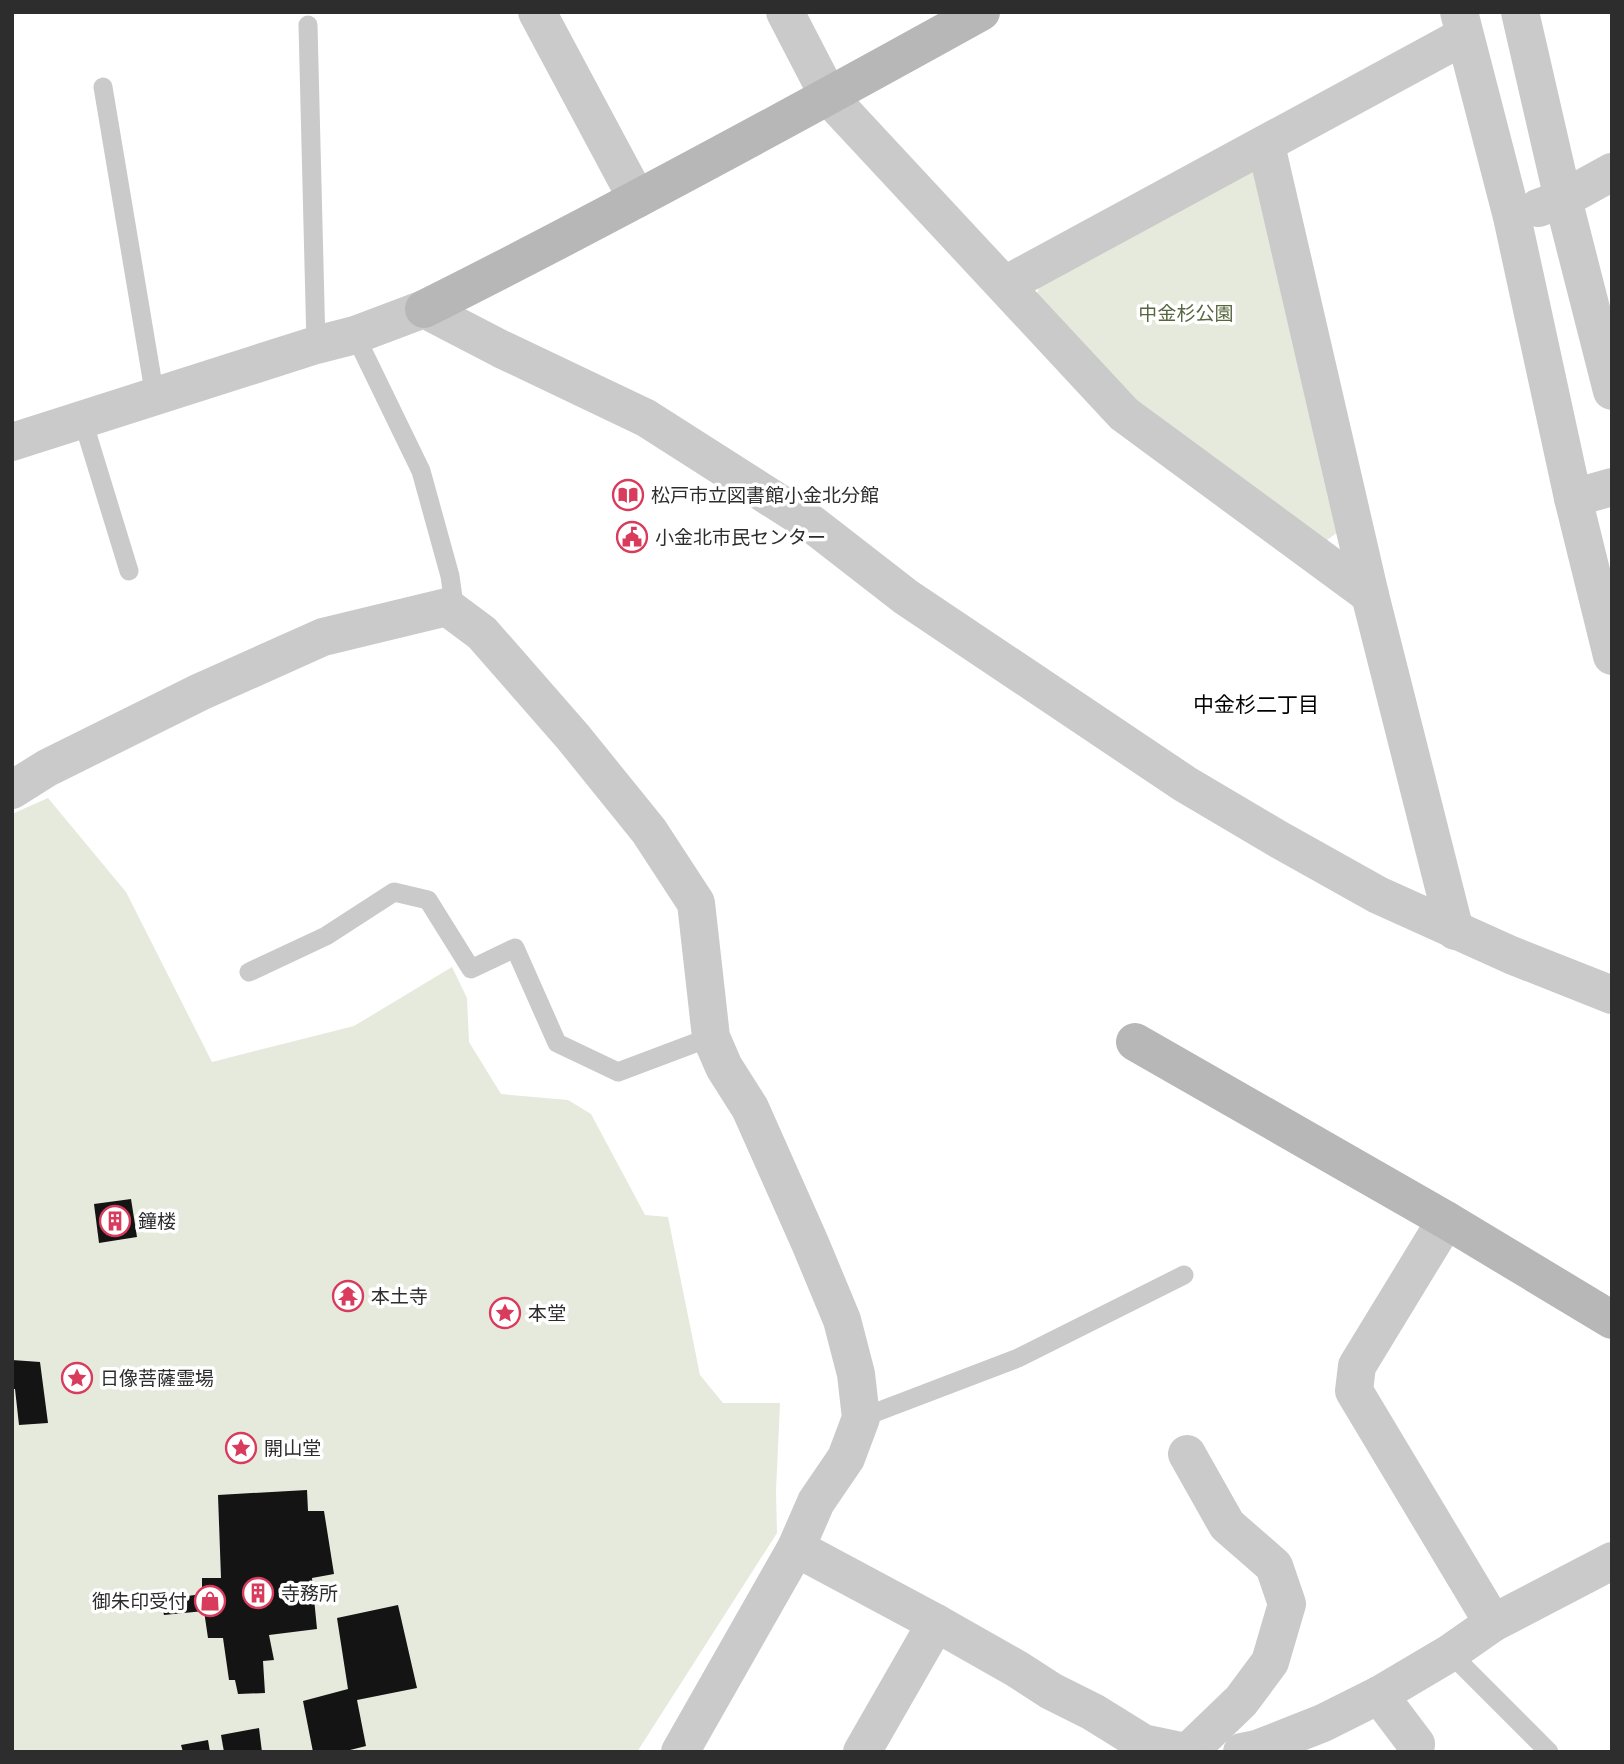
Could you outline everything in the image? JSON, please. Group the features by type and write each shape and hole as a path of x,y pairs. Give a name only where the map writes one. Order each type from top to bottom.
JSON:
{"street":[{"path":"537,12 638,199"},
{"path":"785,12 829,97 1124,414 1370,595"},
{"path":"13,440 83,421 316,345 355,335 424,309 638,199 981,12"},
{"path":"1520,12 1563,199 1612,391"},
{"path":"1005,285 1266,145 1462,24 1512,217 1573,498 1612,656"},
{"path":"1266,145 1370,595 1455,931"},
{"path":"1512,217 1563,199 1612,172"},
{"path":"424,309 500,349 646,418 812,524 906,597 1185,785 1378,895 1455,931 1612,995"},
{"path":"1573,498 1612,487"},
{"path":"12,790 47,768 200,691 323,636 447,607 482,633 573,737 649,831 696,903 711,1037 724,1067 750,1108 842,1320 856,1374 861,1418 846,1458 816,1502 796,1548 680,1752"},
{"path":"1135,1042 1446,1220 1612,1320"},
{"path":"1446,1220 1357,1366 1354,1391 1493,1623"},
{"path":"796,1548 1017,1668 1051,1691 1094,1712 1143,1743 1175,1751 1241,1701 1270,1662 1287,1604 1273,1566 1227,1525 1187,1454"},
{"path":"1242,1752 1257,1749 1324,1723 1379,1695 1450,1653 1493,1623 1612,1561"},
{"path":"862,1752 936,1623"},
{"path":"1379,1695 1416,1744 1415,1752"}],"lane":[{"path":"308,24 316,345"},
{"path":"103,87 155,397"},
{"path":"355,335 422,471 450,576 455,613"},
{"path":"83,421 129,571"},
{"path":"249,972 326,936 394,892 428,900 471,969 515,948 557,1043 618,1072 711,1037"},
{"path":"861,1418 1018,1358 1184,1275"},
{"path":"1450,1653 1549,1752"}],"green space":[{"name":"中金杉公園","path":"1253,170 1338,532 1323,543 1141,408 1035,300 1041,281"},
{"name":"本土寺","path":"48,798 126,892 212,1062 354,1026 452,967 467,998 469,1042 501,1094 568,1100 591,1114 645,1215 668,1217 700,1375 723,1403 780,1403 777,1533 637,1752 12,1752 12,814"}],"building":[{"name":"鐘楼","path":"131,1199 137,1237 99,1243 94,1204"},
{"path":"12,1360 40,1362 48,1423 19,1425 15,1389 12,1389"},
{"name":"寺務所","path":"307,1490 308,1511 324,1511 334,1574 312,1578 317,1629 269,1635 274,1660 263,1661 265,1693 238,1694 235,1680 229,1680 223,1638 208,1638 204,1611 164,1615 160,1598 181,1592 180,1597 202,1594 202,1578 221,1578 218,1495"},
{"path":"398,1605 417,1688 357,1700 366,1746 342,1752 313,1752 303,1701 348,1689 337,1618"},
{"path":"259,1728 262,1752 224,1752 221,1735"},
{"path":"208,1740 210,1752 183,1752 181,1745"}],"place":[{"name":"松戸市立図書館小金北分館","path":"628,495"},
{"name":"小金北市民センター","path":"632,537"},
{"name":"鐘楼","path":"115,1221"},
{"name":"本土寺","path":"348,1296"},
{"name":"本堂","path":"505,1313"},
{"name":"日像菩薩霊場","path":"77,1378"},
{"name":"開山堂","path":"241,1448"},
{"name":"寺務所","path":"258,1593"},
{"name":"御朱印受付","path":"210,1601"}],"district":[{"name":"中金杉二丁目","path":"1256,705"}]}
